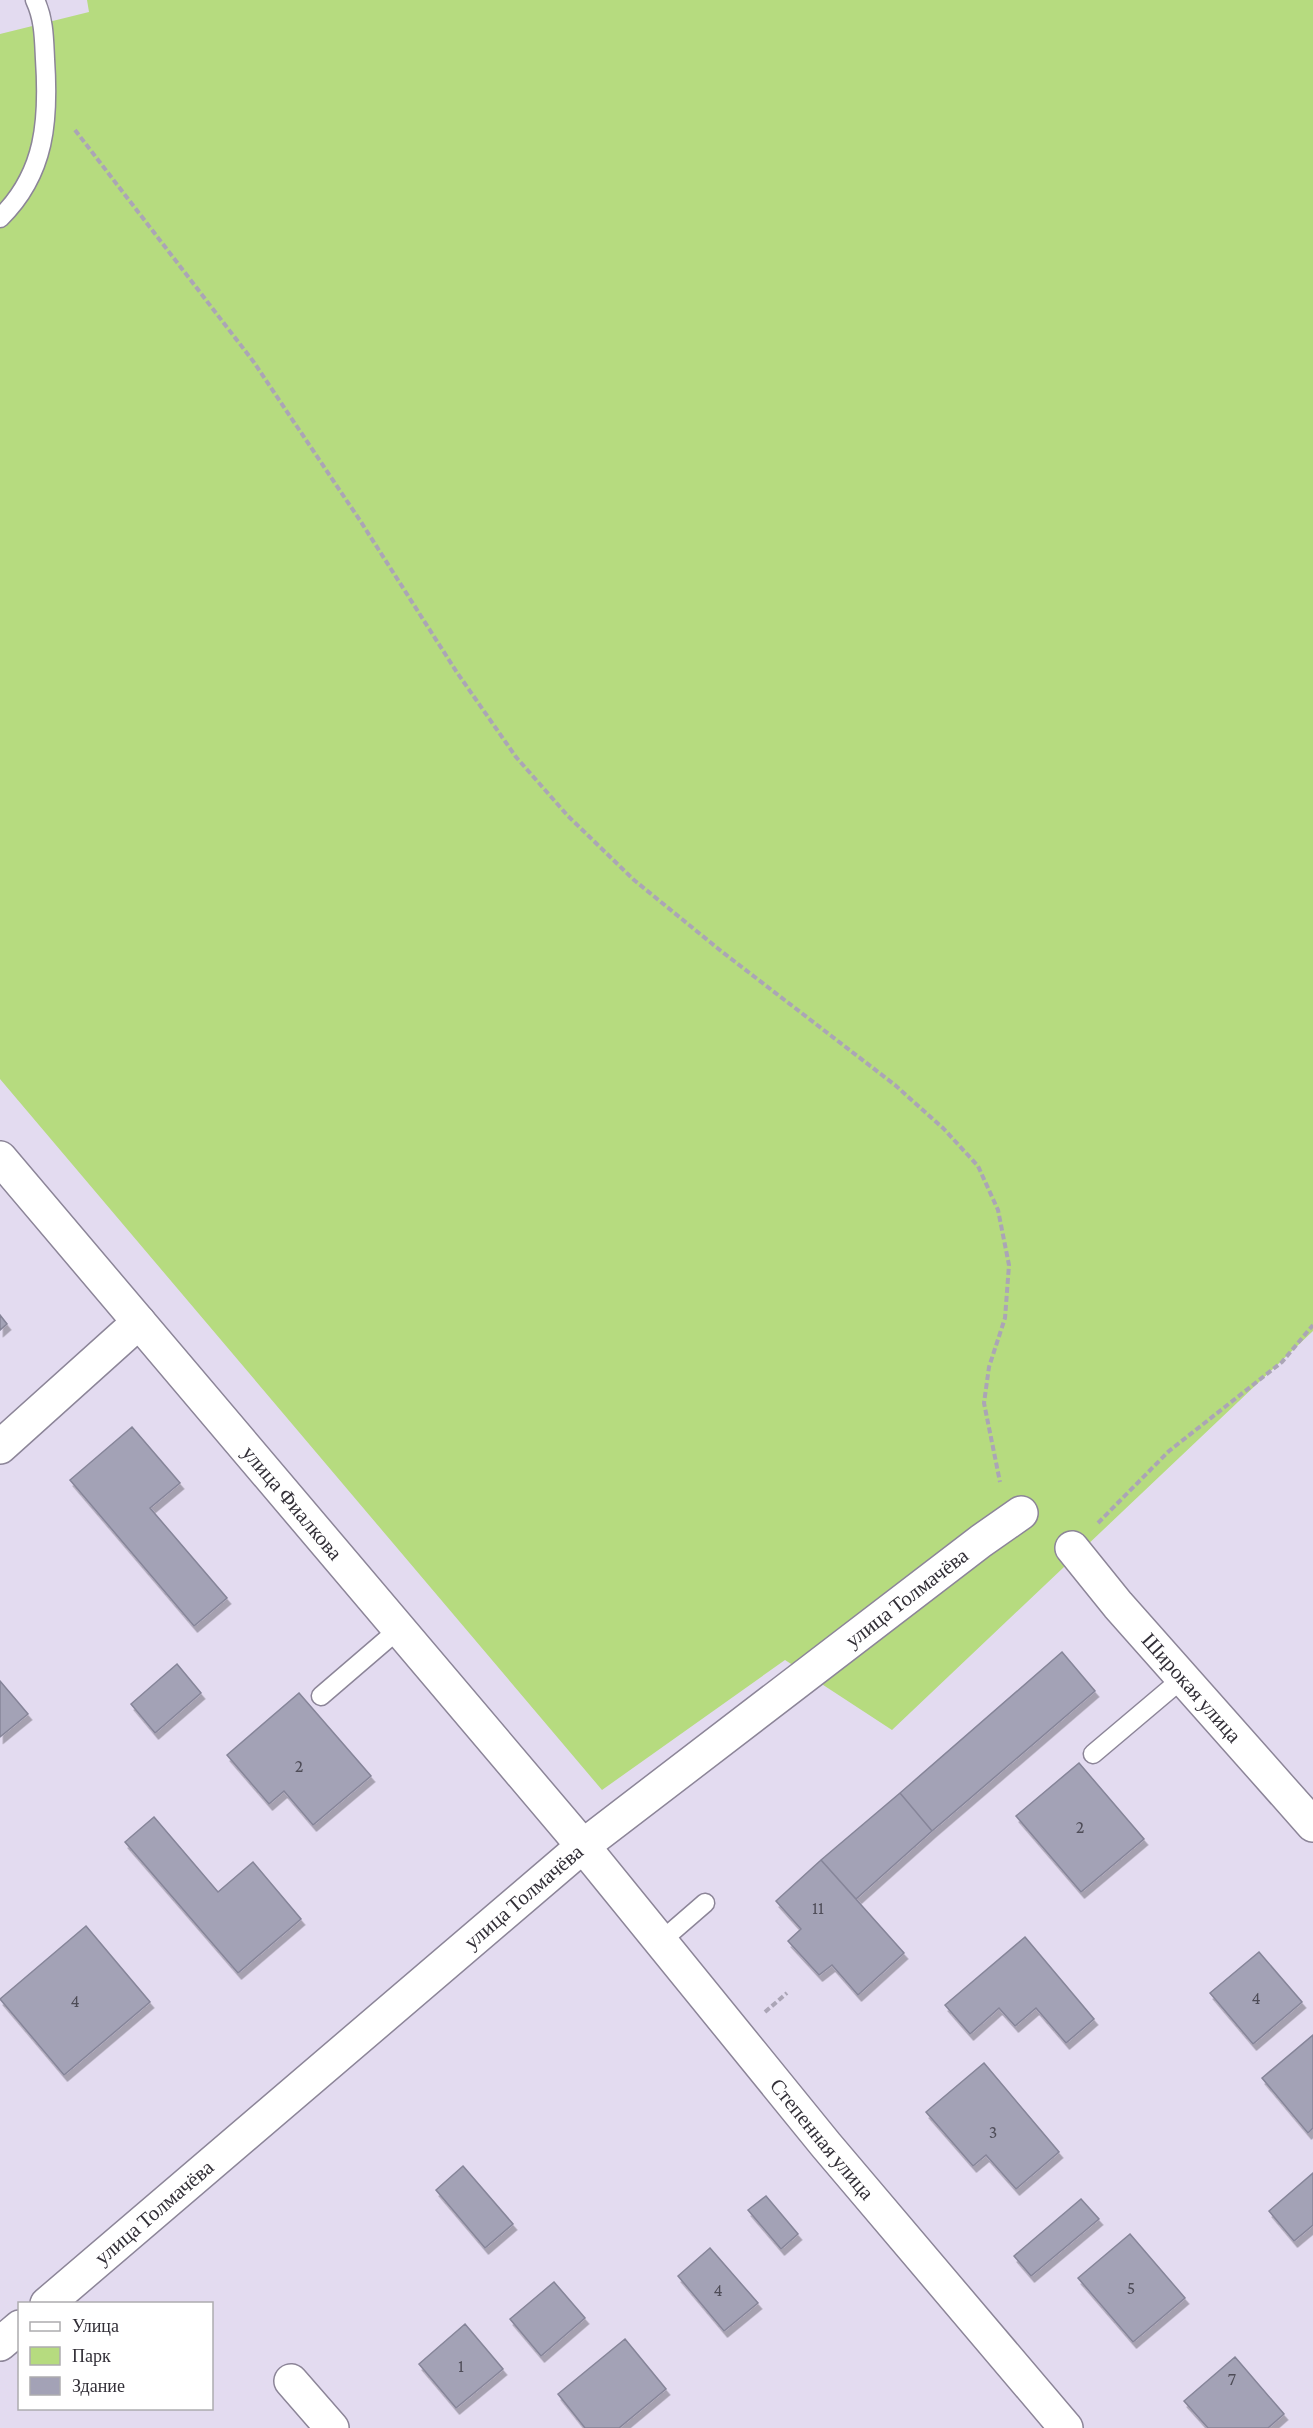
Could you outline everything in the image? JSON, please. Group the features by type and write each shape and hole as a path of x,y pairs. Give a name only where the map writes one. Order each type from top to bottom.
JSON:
{"street":[{"name":"улица Фиалкова","path":"0,1158 583,1846"},
{"path":"0,1447 140,1322"},
{"name":"улица Толмачёва","path":"49,2302 583,1846 981,1540 1021,1514"},
{"name":"Широкая улица","path":"1072,1548 1118,1605 1313,1825"},
{"name":"Степенная улица","path":"583,1846 826,2145 1066,2428"},
{"path":"0,2344 18,2329"},
{"path":"291,2380 332,2428"}],"lane":[{"path":"0,218 11,207 31,176 45,136 48,95 42,16 35,0"},
{"path":"321,1695 399,1629"},
{"path":"1093,1754 1183,1678"},
{"path":"660,1942 705,1903"}],"path":[{"path":"48,95 253,361 361,522 456,671 516,757 568,816 634,880 721,951 895,1084 943,1128 978,1166 998,1210 1009,1264 1005,1317 989,1367 984,1403 1002,1489 1021,1514"},
{"path":"1072,1548 1169,1451 1282,1362 1313,1325"}],"green space":[{"path":"87,0 1313,0 1313,1331 892,1730 785,1660 602,1790 0,1079 0,34 89,12"}],"building":[{"path":"0,1315 7,1324 0,1330"},
{"path":"132,1427 180,1483 150,1508 227,1598 194,1626 70,1480"},
{"path":"1062,1652 1095,1691 932,1831 900,1793"},
{"path":"177,1664 201,1693 155,1733 131,1704"},
{"path":"0,1681 28,1714 0,1737"},
{"path":"299,1693 371,1776 313,1825 284,1791 269,1804 227,1755"},
{"path":"1079,1763 1144,1839 1081,1892 1016,1816"},
{"path":"900,1793 932,1831 856,1899 821,1860"},
{"path":"154,1817 218,1892 253,1862 301,1919 238,1973 125,1842"},
{"path":"821,1860 904,1953 858,1995 832,1965 819,1975 788,1941 801,1929 776,1901"},
{"path":"86,1926 150,2002 64,2075 0,1999"},
{"path":"1025,1937 1094,2019 1066,2043 1036,2008 1015,2026 999,2008 970,2034 945,2005"},
{"path":"1259,1952 1302,2002 1253,2044 1210,1993"},
{"path":"1313,2035 1313,2128 1308,2133 1262,2078"},
{"path":"984,2063 1059,2152 1016,2189 986,2155 973,2166 926,2112"},
{"path":"463,2166 513,2224 485,2248 436,2190"},
{"path":"1313,2173 1313,2225 1294,2241 1269,2211"},
{"path":"766,2196 798,2234 781,2249 748,2210"},
{"path":"1081,2199 1099,2219 1031,2276 1014,2256"},
{"path":"1130,2234 1185,2298 1133,2342 1078,2278"},
{"path":"710,2248 758,2303 724,2331 678,2276"},
{"path":"554,2282 585,2318 541,2356 510,2319"},
{"path":"465,2324 503,2369 456,2408 419,2364"},
{"path":"625,2339 666,2389 619,2428 585,2428 558,2394"},
{"path":"1235,2357 1284,2414 1268,2428 1208,2428 1184,2401"}]}
